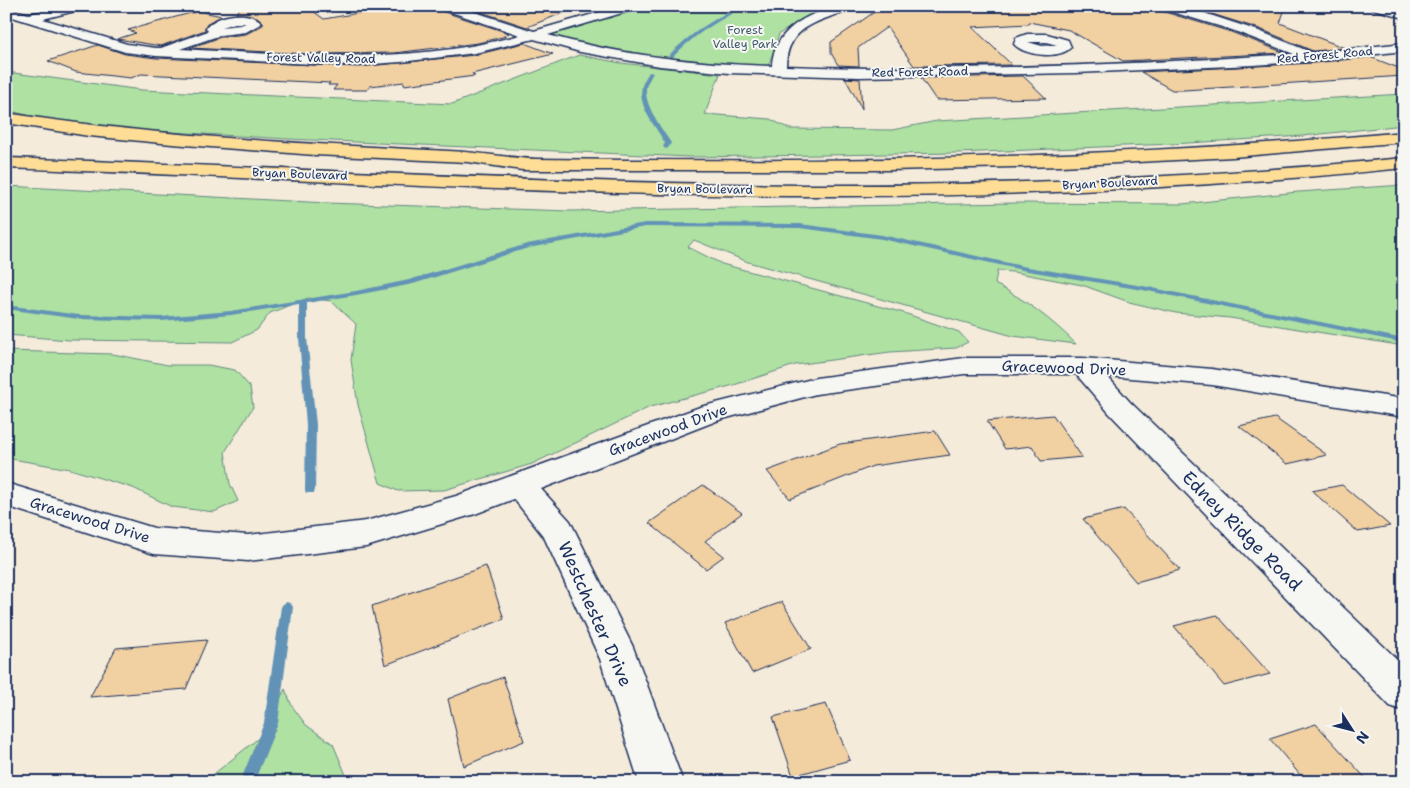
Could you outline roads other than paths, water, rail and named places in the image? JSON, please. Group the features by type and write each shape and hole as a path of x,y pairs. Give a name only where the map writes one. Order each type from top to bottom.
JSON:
{"highway":[{"path":"6,118 88,131 172,139 315,150 468,158 522,165"},
{"name":"Bryan Boulevard","path":"94,148 522,165 821,166 1034,161 1226,152 1404,137"},
{"path":"6,147 55,148"},
{"name":"Bryan Boulevard","path":"6,163 640,187 844,191 1075,186 1265,175 1404,163"}],"street":[{"path":"27,18 83,6"},
{"name":"Red Forest Road","path":"444,6 580,48 652,61 729,69 859,73 1076,69 1314,57 1404,47"},
{"name":"Forest Valley Road","path":"6,12 125,48 156,52 359,61 475,49 534,35 635,6"},
{"path":"779,71 778,61 783,41 792,32 817,18 850,6"},
{"path":"1163,6 1224,23 1314,57"},
{"path":"1375,6 1404,14"},
{"path":"156,52 219,31"},
{"path":"1052,50 1076,69"},
{"name":"Gracewood Drive","path":"6,494 154,541 248,548 366,534 464,506 710,413 816,386 964,366 1083,366 1212,377 1404,408"},
{"name":"Edney Ridge Road","path":"1083,366 1120,408 1404,693"},
{"name":"Westchester Drive","path":"520,486 558,530 619,659 661,782"}],"waterway":[{"path":"671,56 704,27 743,6"},
{"path":"651,73 644,86 644,94 651,116 668,143 666,147"},
{"path":"6,307 79,317 161,319 231,313 356,293 410,282 527,246 645,225 800,226 882,237 1022,268 1143,288 1404,341"},
{"path":"303,302 303,338 311,425 310,490"},
{"path":"247,782 271,723 287,607"}],"park label":[{"name":"Forest Valley Park","path":"745,37"}]}
